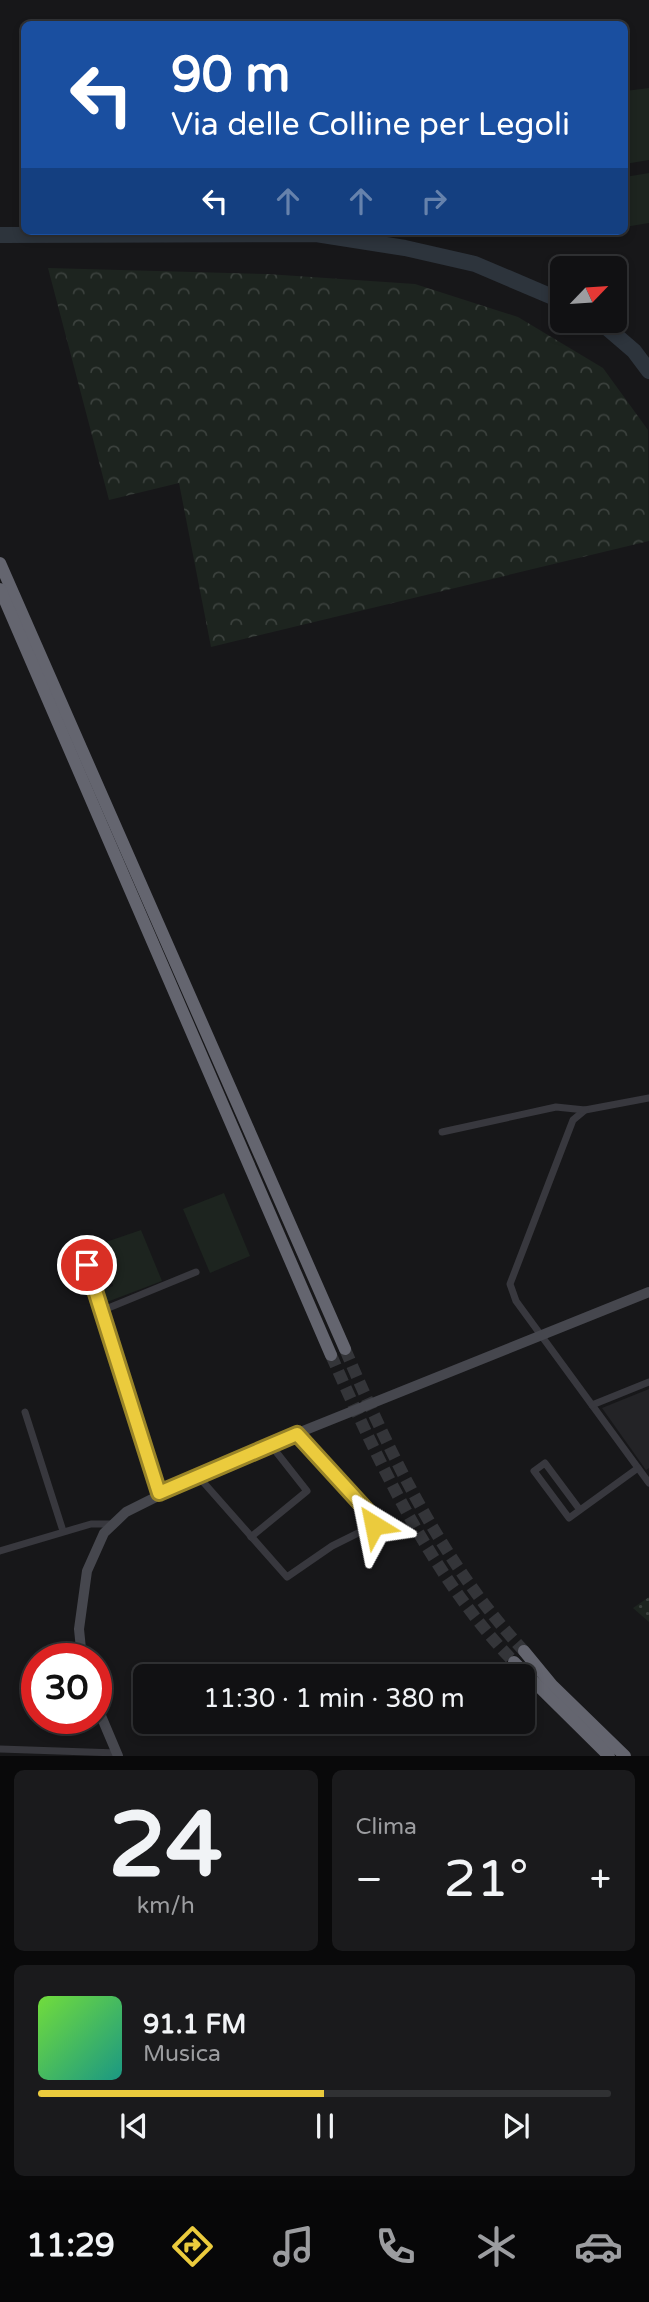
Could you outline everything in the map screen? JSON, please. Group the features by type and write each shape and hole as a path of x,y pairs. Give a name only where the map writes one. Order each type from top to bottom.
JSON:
{"highway":[{"path":"0,563 345,1349"},
{"path":"0,589 331,1355"},
{"path":"524,1651 552,1685 625,1756"},
{"path":"514,1662 608,1756"}],"street":[{"path":"442,1132 556,1107 585,1110 649,1098"},
{"path":"585,1110 571,1123 511,1277 511,1290 516,1301 649,1483"},
{"path":"80,1241 159,1493"},
{"path":"101,1311 196,1272"},
{"path":"80,1643 79,1629 88,1571 98,1543 112,1524 159,1493 270,1444 649,1292"},
{"path":"592,1405 649,1382"},
{"path":"25,1412 63,1531"},
{"path":"196,1475 287,1577 332,1546 374,1525 371,1515 297,1434"},
{"path":"251,1537 307,1491 270,1444"},
{"path":"580,1510 545,1462 534,1471 569,1518 638,1468"},
{"path":"0,1550 91,1524 112,1524"},
{"path":"0,1749 118,1755 109,1734"}],"shaded area":[{"path":"649,1389 649,1468 646,1470 602,1408"}],"green space":[{"path":"649,88 649,160 628,164 628,91"},
{"path":"649,173 649,223 628,226 628,176"},
{"path":"48,268 267,274 415,284 518,317 603,368 648,430 649,541 211,647 179,483 109,500"},
{"path":"224,1193 250,1256 210,1273 183,1209"},
{"path":"141,1230 162,1281 107,1302 100,1291 113,1286 100,1244"},
{"path":"649,1597 649,1622 633,1608"}],"waterway":[{"path":"0,235 21,235"},
{"path":"322,235 405,248 475,264 550,296"},
{"path":"613,333 634,351 649,371"}],"tunnel":[{"path":"345,1349 381,1430 421,1508 468,1582 524,1651"},
{"path":"331,1355 388,1477 432,1556 484,1629 514,1662"}],"route":[{"path":"87,1265 159,1493 228,1461 297,1434 371,1515 374,1525"}]}
